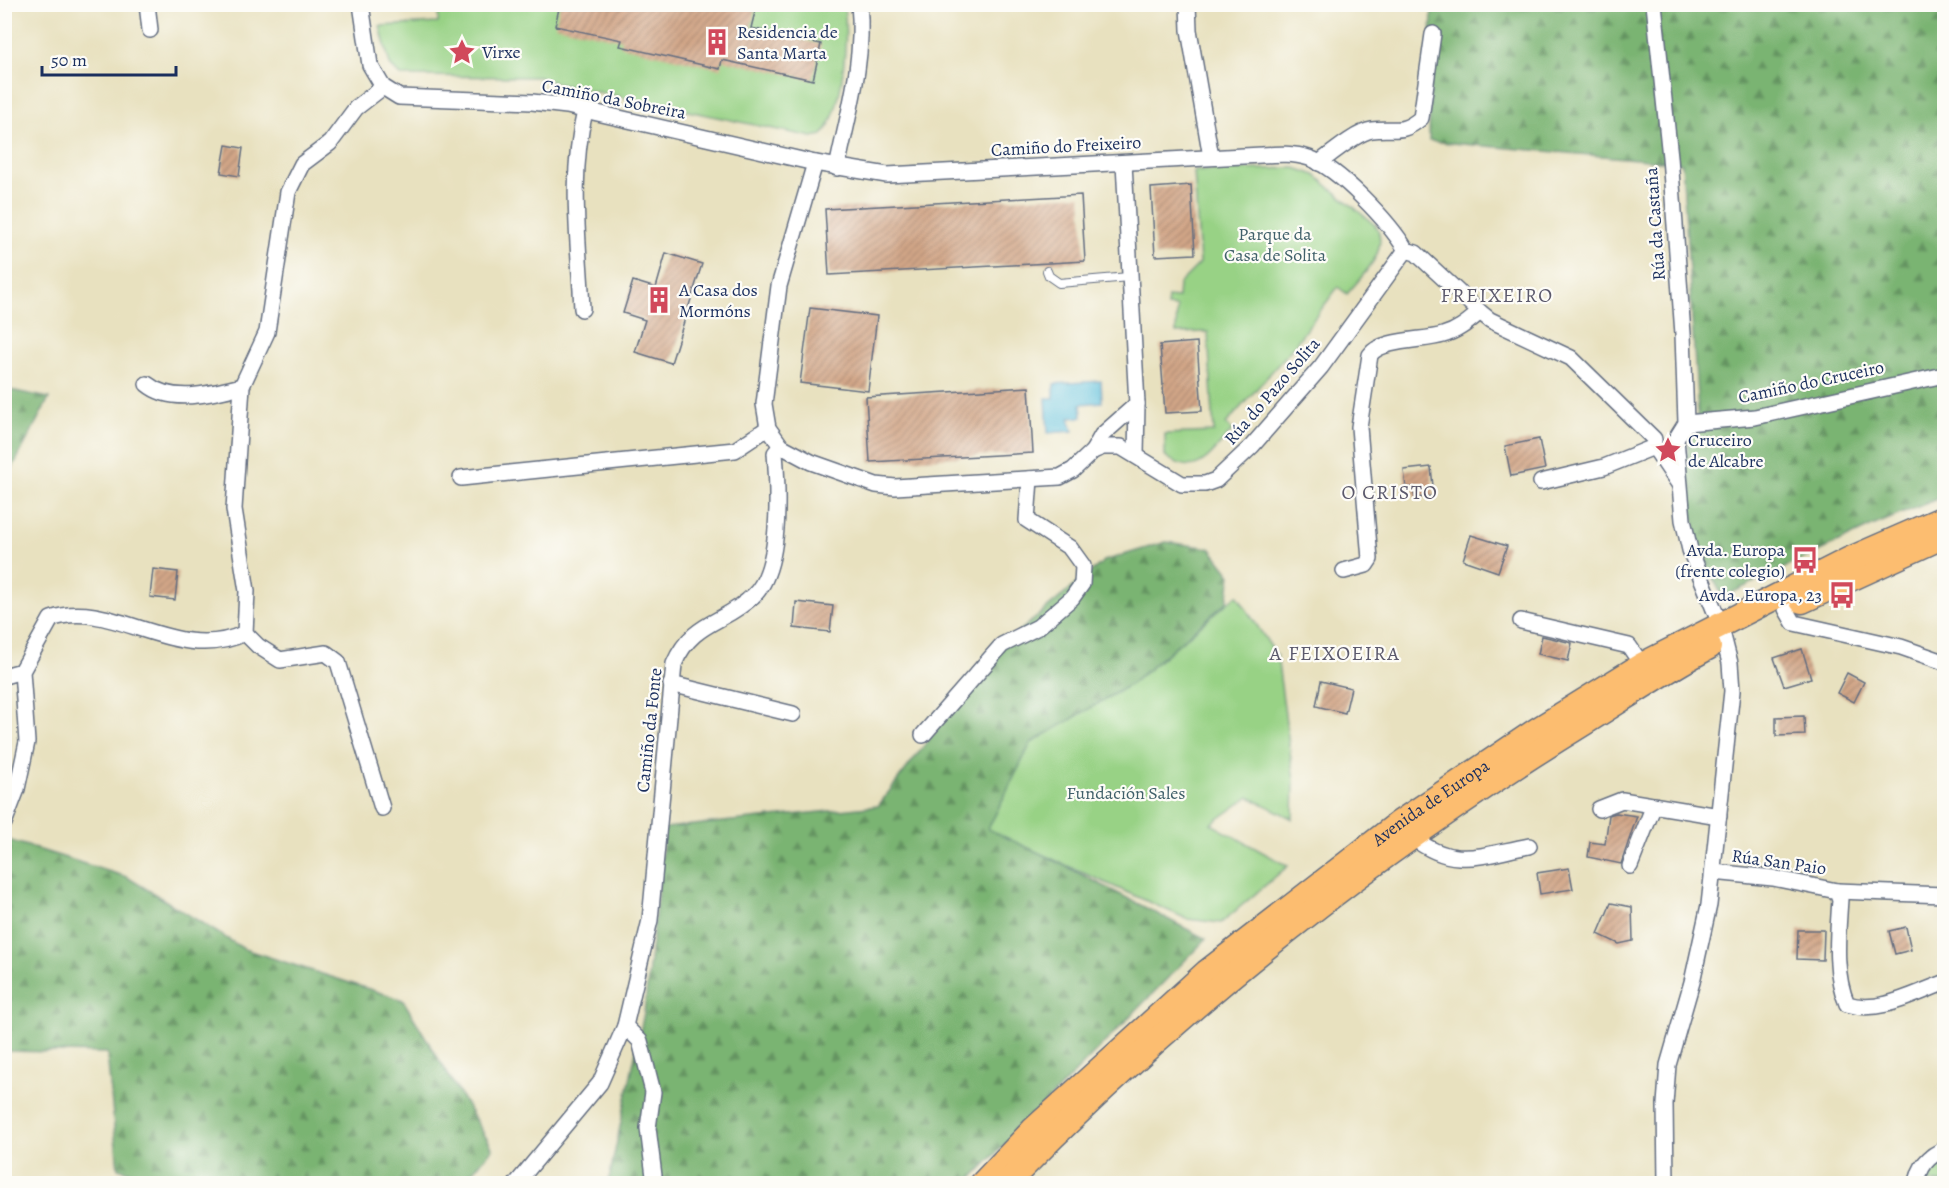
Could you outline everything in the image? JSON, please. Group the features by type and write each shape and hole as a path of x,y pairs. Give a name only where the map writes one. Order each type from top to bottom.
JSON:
{"main road":[{"name":"Avenida de Europa","path":"1006,1184 1169,1029 1352,879 1459,803 1722,632 1850,559 1944,518"},
{"name":"Avenida de Europa","path":"982,1184 1034,1130 1207,972 1294,902 1399,823 1537,730 1642,665 1786,609 1944,537"}],"street":[{"path":"147,4 150,30"},
{"path":"361,4 370,65 383,87 356,108 330,143 302,164 288,192 267,332 242,386 234,509 247,591 245,633 258,646 280,660 326,653 338,662 382,808"},
{"path":"837,168 858,67 861,40 859,4"},
{"path":"1188,4 1189,30 1211,157"},
{"name":"Rúa da Castaña","path":"1654,4 1670,157 1683,334 1686,423"},
{"path":"1319,163 1370,130 1393,131 1409,128 1421,118 1432,34"},
{"name":"Camiño da Sobreira","path":"383,87 399,97 419,100 532,102 585,111 815,163"},
{"path":"582,309 574,206 577,158 585,111"},
{"name":"Camiño do Freixeiro","path":"815,163 887,175 1285,154 1310,158 1331,170 1392,227 1406,250 1416,253 1480,312 1571,358 1654,443 1679,483"},
{"path":"815,163 780,286 764,404 768,428 781,446 811,462 876,485 895,487 1060,477 1073,470 1093,451 1102,435 1137,404"},
{"path":"1124,163 1137,404 1136,455"},
{"name":"Rúa do Pazo Solita","path":"1093,451 1103,447 1121,447 1182,484 1205,483 1226,473 1321,368 1406,250"},
{"path":"1344,571 1366,565 1370,559 1359,427 1370,355 1379,347 1443,335 1464,326 1480,312"},
{"name":"Camiño do Cruceiro","path":"1686,423 1755,417 1944,375"},
{"path":"147,384 155,390 171,394 202,394 242,386"},
{"path":"1686,423 1676,439 1679,483 1690,550 1722,632"},
{"path":"461,478 735,450 768,428"},
{"path":"1541,482 1604,467 1665,437 1676,439"},
{"name":"Camiño da Fonte","path":"516,1184 600,1083 625,1026 650,920 671,684 680,650 693,634 752,597 764,584 770,562 776,519 775,453 781,446"},
{"path":"924,735 1002,645 1038,627 1072,598 1082,584 1083,566 1070,548 1027,520 1030,479"},
{"path":"1786,609 1794,623 1901,647 1944,662"},
{"path":"4,824 17,789 27,742 22,671 51,619 63,615 102,618 182,642 230,640 245,633"},
{"path":"1521,621 1629,646 1642,665"},
{"name":"Rúa San Paio","path":"1666,1184 1665,1104 1668,1065 1694,975 1709,905 1732,691 1730,663 1722,632"},
{"path":"4,676 22,671"},
{"path":"671,684 793,714"},
{"path":"1599,809 1622,800 1719,816"},
{"path":"1630,866 1654,805"},
{"path":"1412,837 1428,849 1444,856 1463,859 1529,846"},
{"name":"Rúa San Paio","path":"1713,872 1773,878 1837,891 1840,899 1837,950 1841,990 1847,1004 1862,1009 1882,1006 1944,983"},
{"path":"1837,891 1944,894"},
{"path":"625,1026 640,1041 653,1092 648,1128 655,1184"},
{"path":"1917,1184 1920,1170 1927,1161 1944,1150"}],"lane":[{"path":"1047,271 1049,276 1059,283 1130,277"}],"green space":[{"path":"439,4 844,5 845,54 840,92 829,124 822,135 812,137 559,84 539,77 401,76 390,65 380,26 438,23"},
{"path":"1432,5 1944,5 1944,496 1872,526 1723,597 1703,560 1690,507 1685,459 1698,412 1682,163 1429,141"},
{"name":"Parque da Casa de Solita","path":"1295,168 1315,175 1376,226 1379,236 1377,254 1347,294 1338,287 1289,352 1226,424 1232,431 1209,456 1195,465 1186,466 1176,463 1165,456 1165,434 1214,432 1208,332 1176,333 1177,307 1167,306 1168,297 1178,298 1179,284 1200,263 1194,171"},
{"path":"4,389 49,398 5,482"},
{"path":"1166,542 1210,548 1231,575 1227,602 1131,684 1031,743 988,829 1050,858 1206,939 967,1183 608,1184 644,1013 665,828 878,806 997,650 1104,561"},
{"name":"Fundación Sales","path":"1237,595 1277,656 1294,781 1293,819 1249,797 1211,824 1288,866 1221,923 1187,919 987,830 1031,743 1131,684"},
{"path":"5,839 127,877 244,949 403,1000 493,1149 462,1183 171,1184 118,1168 107,1053 5,1051"},
{"path":"1944,1162 1944,1183 1928,1183 1934,1168"}],"water":[{"path":"1101,381 1102,402 1081,404 1082,417 1069,418 1073,431 1048,433 1046,398 1054,398 1054,384"}],"building":[{"name":"Residencia de Santa Marta","path":"560,4 757,4 751,28 821,44 813,80 722,60 720,69 620,46 622,40 555,26"},
{"path":"226,145 243,148 239,176 221,173"},
{"path":"1191,185 1195,254 1155,256 1151,188"},
{"path":"1081,195 1085,261 829,275 825,209"},
{"name":"A Casa dos Mormóns","path":"666,253 702,264 671,363 635,352 645,320 623,313 633,281 656,288"},
{"path":"810,308 877,316 868,391 800,383"},
{"path":"1197,342 1202,411 1165,413 1160,345"},
{"path":"1029,387 1033,453 870,462 866,397"},
{"path":"1539,439 1545,469 1511,476 1505,446"},
{"path":"1431,467 1434,496 1415,498 1413,487 1406,488 1404,470"},
{"path":"1471,535 1507,546 1498,572 1463,560"},
{"path":"153,569 178,572 175,600 150,597"},
{"path":"796,602 833,606 830,632 794,628"},
{"path":"1542,636 1572,643 1568,661 1538,654"},
{"path":"1802,649 1811,678 1784,686 1774,658"},
{"path":"1847,673 1864,682 1854,702 1837,693"},
{"path":"1321,681 1351,688 1345,713 1316,706"},
{"path":"1804,716 1805,735 1776,736 1776,717"},
{"path":"1616,813 1637,816 1621,864 1588,857 1590,842 1605,844 1609,815"},
{"path":"1569,868 1573,889 1540,894 1537,873"},
{"path":"1611,903 1632,907 1633,941 1619,944 1598,934"},
{"path":"1906,927 1911,950 1895,954 1889,931"},
{"path":"1798,930 1824,930 1823,960 1797,959"}],"place":[{"name":"Residencia de Santa Marta","path":"717,42"},
{"name":"Virxe","path":"462,52"},
{"name":"A Casa dos Mormóns","path":"659,300"},
{"name":"Cruceiro de Alcabre","path":"1668,450"},
{"name":"Avda. Europa (frente colegio)","path":"1805,560"},
{"name":"Avda. Europa, 23","path":"1842,595"}],"district":[{"name":"FREIXEIRO","path":"1497,295"},
{"name":"O CRISTO","path":"1390,492"},
{"name":"A FEIXOEIRA","path":"1335,653"}]}
